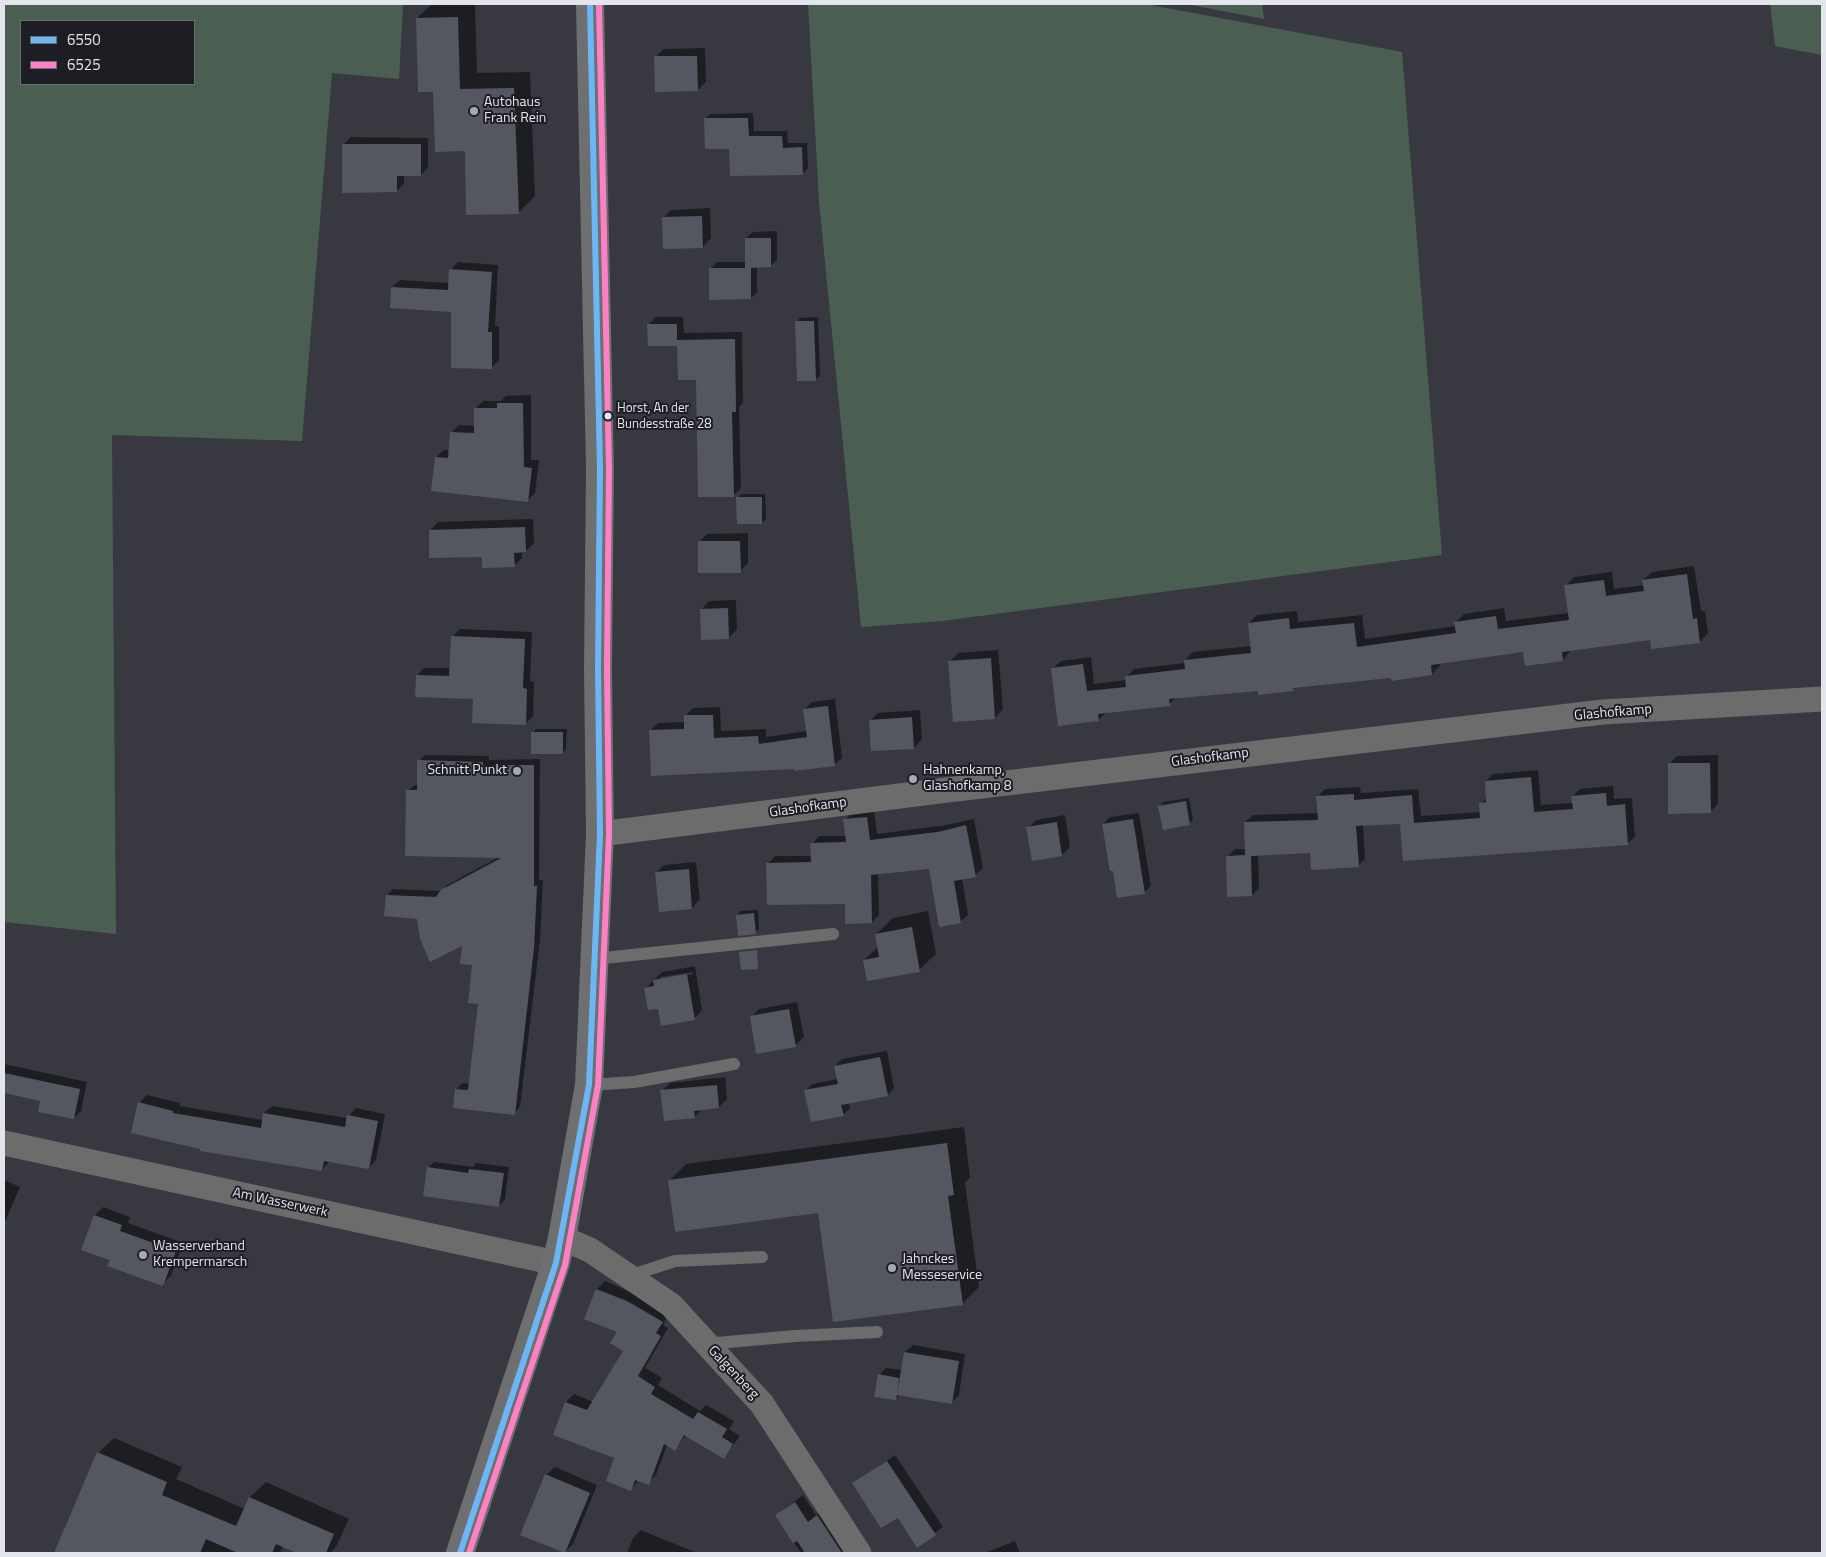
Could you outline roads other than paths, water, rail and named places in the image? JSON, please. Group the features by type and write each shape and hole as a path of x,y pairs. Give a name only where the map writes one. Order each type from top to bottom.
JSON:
{"main road":[{"path":"460,1553 559,1250 590,1085 600,834 598,678 600,469 590,4"}],"street":[{"name":"Glashofkamp","path":"600,834 977,786 1603,712 1822,698"},
{"name":"Am Wasserwerk","path":"4,1143 559,1250"},
{"name":"Galgenberg","path":"559,1250 590,1250 671,1305 762,1404 859,1553"}],"lane":[{"path":"594,959 833,934"},
{"path":"590,1085 634,1082 734,1064"},
{"path":"629,1276 674,1262 762,1257"},
{"path":"706,1344 795,1336 877,1332"}],"place":[{"name":"Autohaus Frank Rein","path":"474,111"},
{"name":"Horst, An der Bundesstraße 28","path":"608,416"},
{"name":"Schnitt Punkt","path":"517,771"},
{"name":"Hahnenkamp, Glashofkamp 8","path":"913,779"},
{"name":"Wasserverband Krempermarsch","path":"143,1255"},
{"name":"Jahnckes Messeservice","path":"892,1268"}]}
